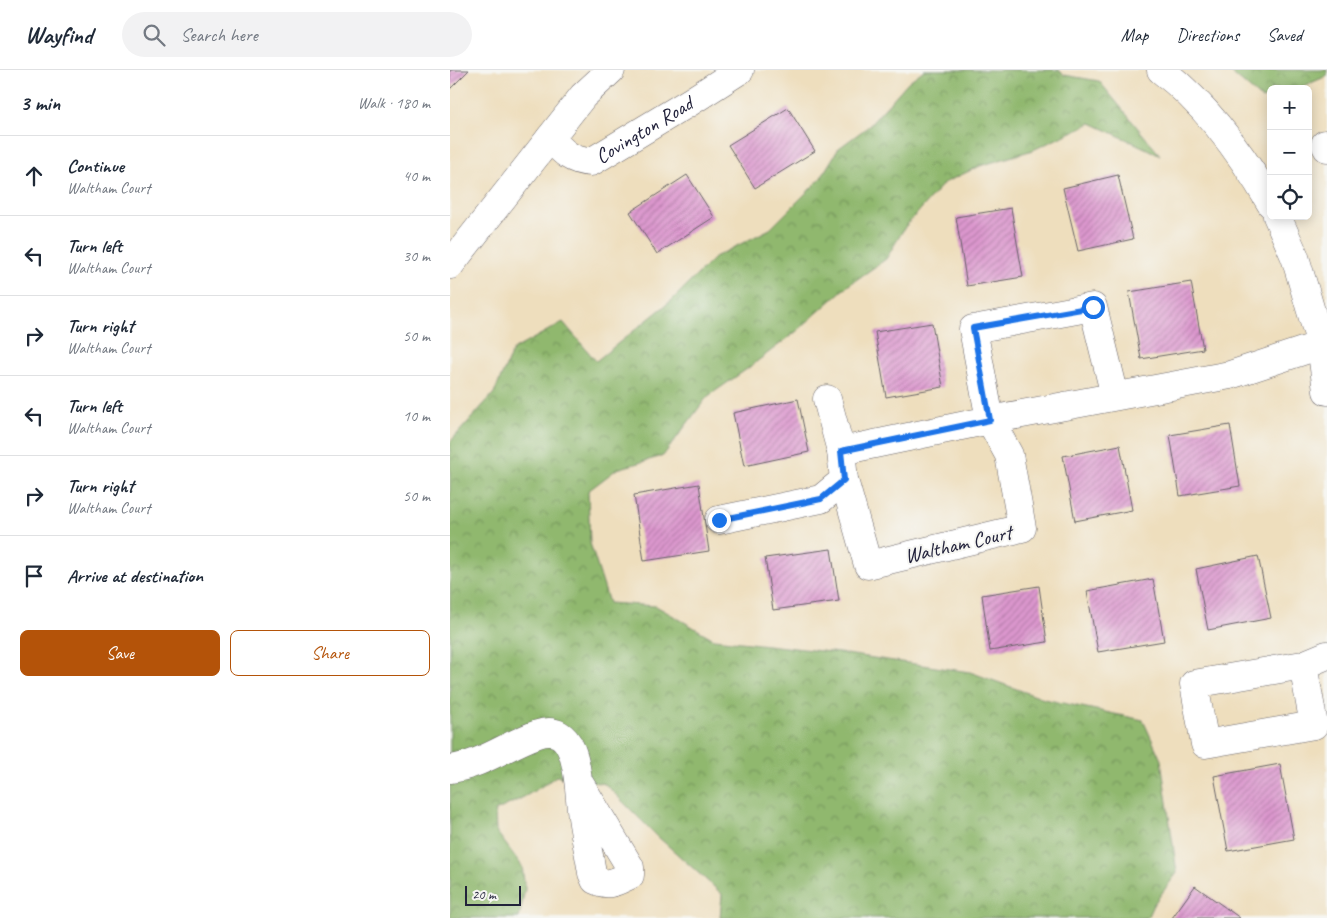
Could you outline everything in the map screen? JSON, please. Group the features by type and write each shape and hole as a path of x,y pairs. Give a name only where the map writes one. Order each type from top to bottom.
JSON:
{"street":[{"path":"450,266 583,96 611,70"},
{"name":"Covington Road","path":"550,138 563,153 579,161 591,162 740,70"},
{"path":"1161,70 1199,104 1234,146 1267,197"},
{"path":"1279,220 1295,257 1324,344 1327,391"},
{"name":"Waltham Court","path":"827,398 841,451 844,480 868,565 1022,528 1009,454 990,420 973,328 1093,307 1115,396"},
{"path":"841,451 990,420 1230,375 1324,344"},
{"path":"719,520 821,499 844,480"},
{"path":"450,769 463,768 538,734 549,731 555,732 569,744 575,760 580,784"}],"green space":[{"path":"924,70 1059,70 1064,75 1099,81 1160,155 1091,123 1033,150 980,166 944,183 905,227 886,259 846,287 797,331 707,397 663,456 617,469 588,491 590,543 609,603 656,606 714,639 839,653 970,672 1044,699 1143,720 1161,760 1177,873 1153,905 1147,918 720,918 722,894 657,836 605,784 556,776 527,795 495,811 496,831 522,866 525,889 519,918 450,918 450,442 494,393 513,350 563,322 596,361 671,301 715,257 770,229 820,179 839,148 869,126 908,82"},
{"path":"1228,70 1327,70 1327,76 1306,85 1267,85 1267,97 1262,99"}],"building":[{"path":"450,70 469,70 450,89"},
{"path":"788,108 815,151 755,188 728,145"},
{"path":"687,175 714,217 657,254 630,212"},
{"path":"1118,175 1133,239 1078,251 1063,188"},
{"path":"1011,208 1023,277 967,286 956,217"},
{"path":"1191,282 1203,349 1141,359 1129,292"},
{"path":"932,323 943,387 886,397 875,332"},
{"path":"798,399 809,452 744,466 733,413"},
{"path":"1230,425 1240,486 1180,496 1170,435"},
{"path":"1120,445 1132,510 1075,521 1063,456"},
{"path":"699,484 709,551 644,561 634,495"},
{"path":"831,549 839,601 773,610 765,558"},
{"path":"1258,556 1271,618 1208,630 1196,569"},
{"path":"1153,579 1164,641 1098,652 1087,591"},
{"path":"1039,586 1047,642 990,651 982,595"},
{"path":"1280,764 1294,839 1228,851 1214,776"},
{"path":"1195,886 1240,918 1172,918"}],"route":[{"path":"719,520 821,499 844,480 841,451 990,420 973,328 1093,307"}]}
